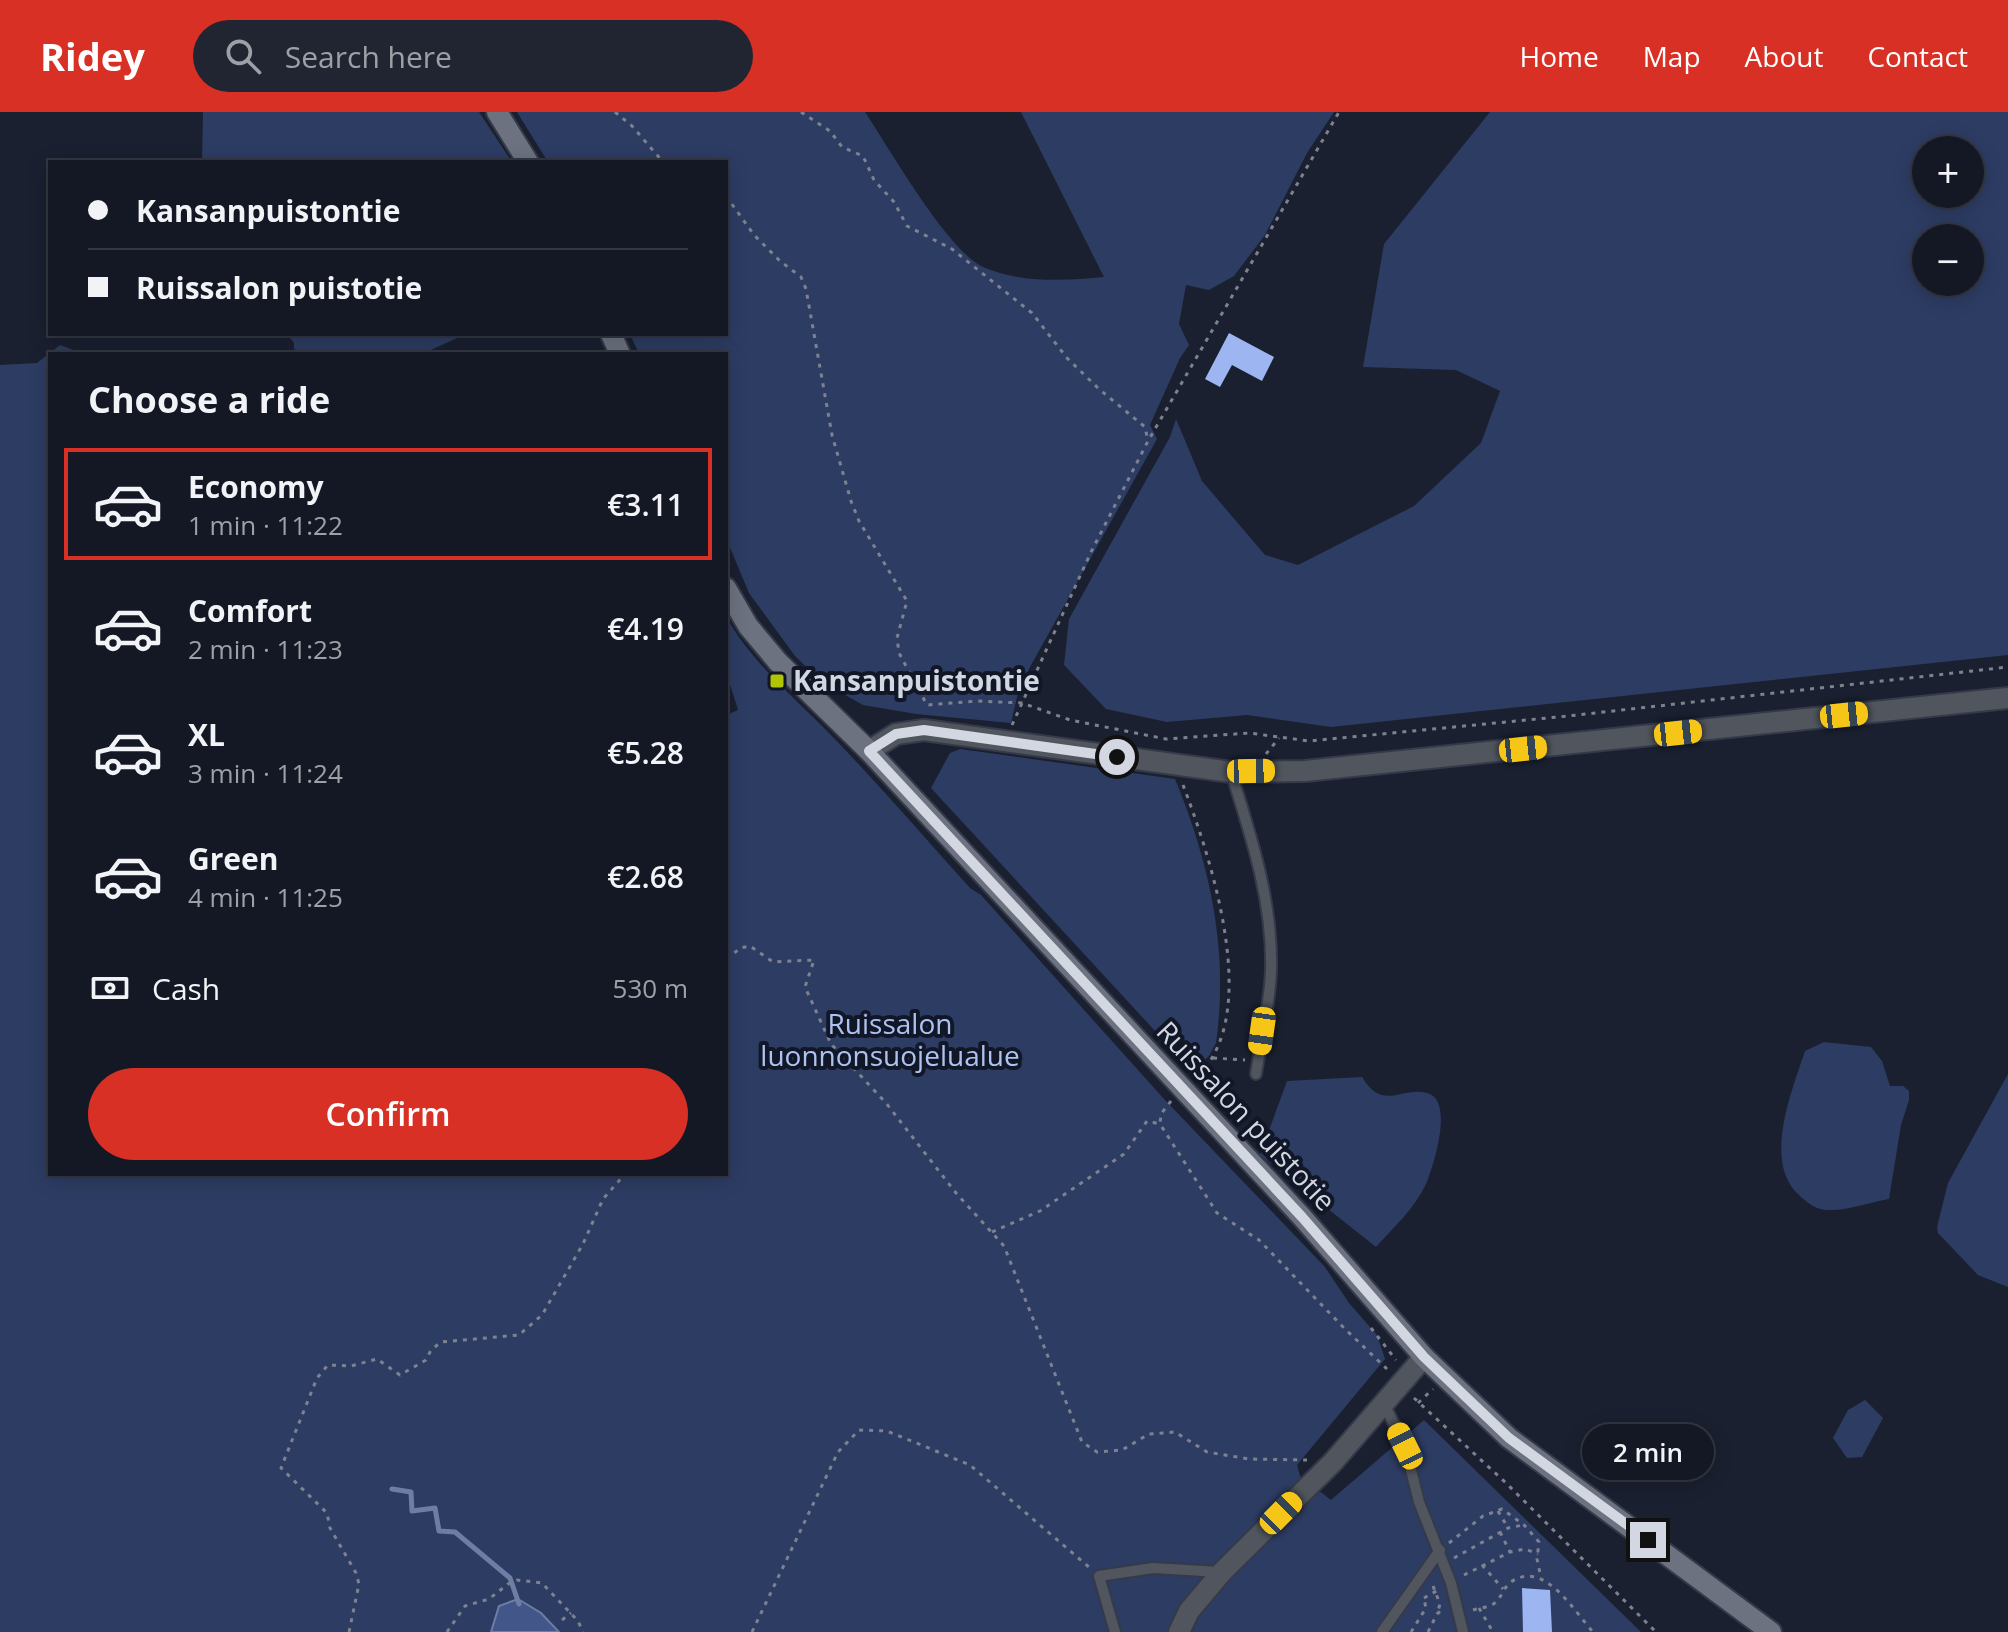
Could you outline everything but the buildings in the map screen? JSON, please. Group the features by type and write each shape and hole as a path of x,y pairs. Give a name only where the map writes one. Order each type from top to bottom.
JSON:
{"street":[{"path":"497,112 527,160"},
{"name":"Ruissalon puistotie","path":"728,591 748,626 778,662 869,751 1291,1205 1424,1357 1509,1438 1771,1632"},
{"path":"869,751 896,734 924,730 1231,772 1305,771 2008,698"},
{"path":"1179,1632 1189,1611 1222,1572 1333,1462 1424,1357"}],"lane":[{"path":"1231,772 1251,836 1269,921 1271,972 1256,1074"},
{"path":"1384,1404 1405,1446 1419,1502 1440,1550 1463,1632"},
{"path":"1382,1632 1440,1550"},
{"path":"1115,1632 1099,1576 1153,1568 1222,1572"}],"path":[{"path":"615,112 632,126 661,160"},
{"path":"801,112 830,131 842,147 863,156 874,180 894,202 907,226 952,249 1032,313 1067,358 1145,427 1148,441"},
{"path":"1006,740 1091,552 1148,441 1339,112"},
{"path":"728,199 754,235 801,277 806,289 836,448 859,521 907,601 897,638 899,653 927,705 977,701 1022,703 1070,720 1166,739 1249,733 1309,741 1568,716 2008,667"},
{"path":"1178,773 1206,846 1224,927 1228,979 1226,1015 1213,1058 1194,1077"},
{"path":"728,957 740,948 750,946 773,962 814,960 805,987 831,1044 886,1103 956,1193 1004,1246 1082,1442 1097,1452 1122,1450 1149,1434 1175,1432 1207,1452 1249,1459 1333,1462"},
{"path":"1213,1058 1258,1061"},
{"path":"992,1232 1040,1211 1124,1154 1147,1121 1160,1124"},
{"path":"349,1632 359,1584 351,1564 330,1528 327,1513 281,1468 317,1378 328,1365 351,1366 377,1359 400,1375 426,1360 431,1350 441,1342 519,1335 542,1315 583,1244 603,1199 623,1176"},
{"path":"1371,1328 1408,1376"},
{"path":"1418,1403 1434,1387"},
{"path":"752,1632 838,1452 859,1430 887,1431 970,1465 1099,1576"},
{"path":"1440,1550 1483,1516 1502,1509 1524,1525 1539,1542 1541,1578"},
{"path":"1498,1510 1508,1528"},
{"path":"1444,1564 1508,1528 1524,1525"},
{"path":"1500,1532 1510,1552"},
{"path":"1451,1583 1510,1552 1525,1549 1538,1554"},
{"path":"1482,1565 1504,1590"},
{"path":"1460,1614 1494,1604 1509,1583 1520,1578 1541,1578 1552,1585 1593,1632"},
{"path":"447,1632 465,1606 489,1599 517,1580 542,1583 571,1613 583,1632"},
{"path":"1411,1632 1426,1608 1416,1585"},
{"path":"1428,1632 1440,1604 1436,1592"},
{"path":"1437,1614 1456,1600"},
{"path":"1479,1608 1493,1632"},
{"path":"562,1620 571,1613"}],"green space":[{"path":"203,112 479,112 511,160 202,160"},
{"path":"517,112 865,112 937,220 969,257 983,267 1012,276 1059,280 1104,277 1021,112 1334,112 1307,153 1265,235 1234,276 1209,290 1186,285 1179,324 1189,345 1150,425 1157,439 1030,667 1017,697 1011,723 916,714 863,705 822,682 795,656 749,593 728,543 728,352 638,352 631,336 728,336 728,160 547,160"},
{"path":"1490,112 2008,112 2008,655 1331,727 1247,715 1167,722 1106,709 1064,665 1069,619 1170,437 1176,419 1202,481 1265,555 1298,565 1414,506 1481,443 1500,391 1456,370 1363,367 1384,244"},
{"path":"289,336 462,336 426,352 300,352 294,349"},
{"name":"Ruissalon luonnonsuojelualue","path":"60,345 79,352 51,352"},
{"name":"Ruissalon luonnonsuojelualue","path":"48,354 48,1176 728,1176 728,714 738,710 728,678 728,619 760,663 864,770 970,888 981,895 1164,1099 1325,1267 1349,1303 1377,1335 1385,1359 1297,1465 1300,1476 1331,1500 1424,1420 1641,1632 0,1632 0,365 37,363"},
{"name":"Ruissalon luonnonsuojelualue","path":"960,749 1175,779 1207,876 1214,908 1220,975 1216,1043 1209,1056 1192,1071 931,788 950,753"},
{"path":"1824,1042 1871,1047 1882,1061 1890,1086 1903,1086 1909,1091 1889,1199 1824,1210 1807,1202 1789,1183 1781,1147 1787,1106 1805,1051"},
{"path":"2008,1074 2008,1287 1978,1275 1938,1233 1937,1227 1948,1183"},
{"path":"1362,1077 1377,1093 1385,1096 1427,1093 1435,1098 1441,1120 1437,1150 1426,1184 1410,1209 1376,1247 1260,1155 1287,1081"},
{"path":"1865,1400 1883,1418 1862,1457 1847,1458 1833,1438 1848,1410"}],"shaded area":[{"path":"518,1599 541,1613 559,1632 491,1632 499,1606"}],"waterway":[{"path":"392,1489 411,1492 412,1511 435,1508 439,1531 455,1532 510,1578 519,1604"}],"place":[{"name":"Kansanpuistontie","path":"777,681"}],"route":[{"path":"1117,757 924,730 896,734 869,751 1302,1217 1424,1357 1509,1438 1648,1540"}]}
